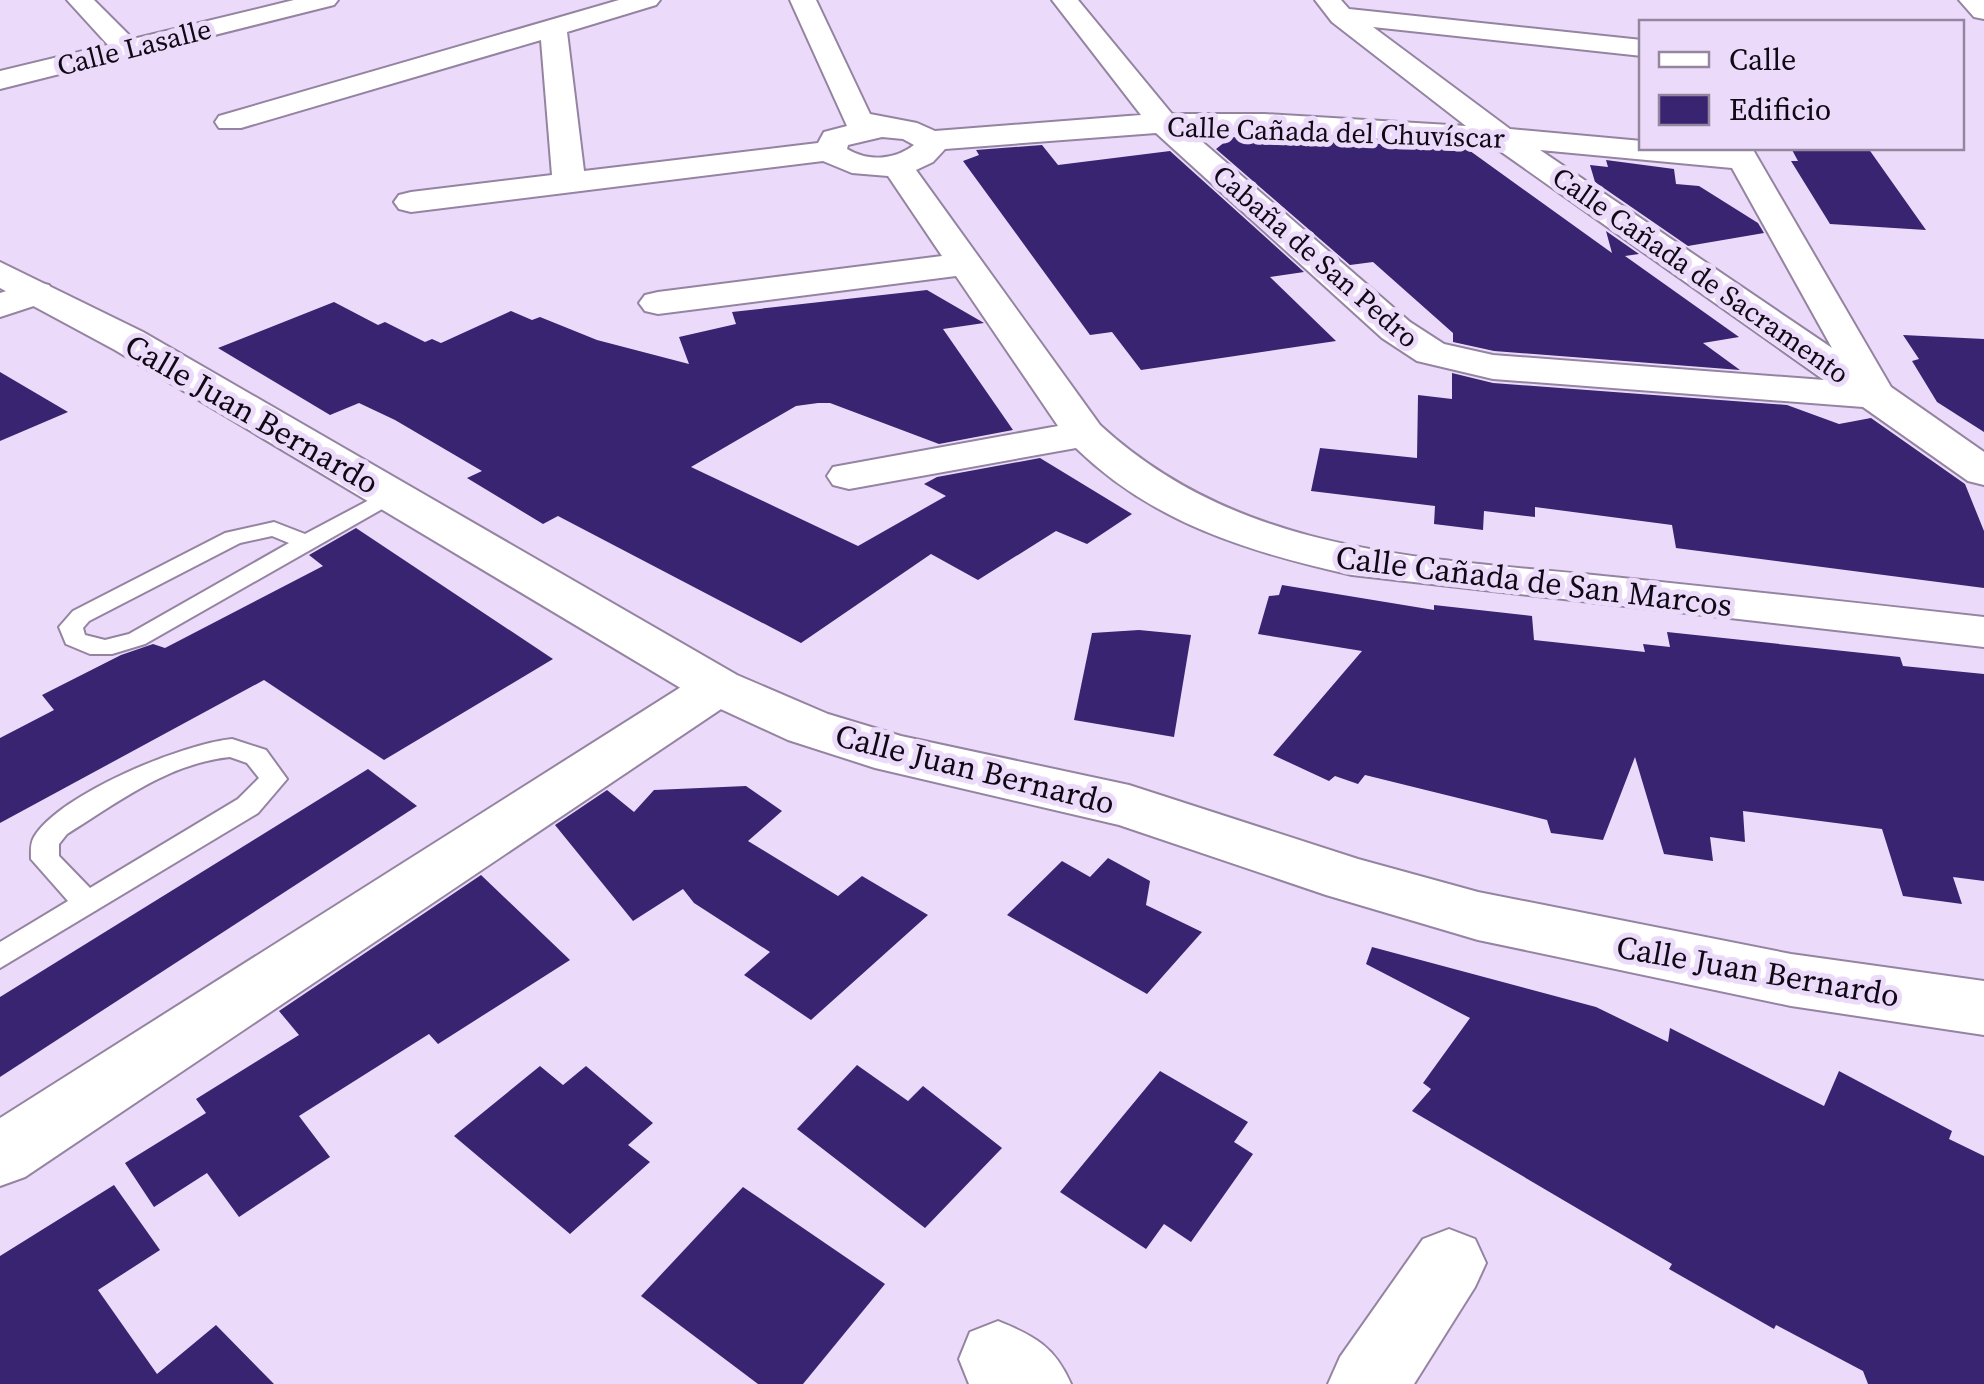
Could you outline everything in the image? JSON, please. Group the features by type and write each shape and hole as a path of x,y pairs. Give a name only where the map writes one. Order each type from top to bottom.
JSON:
{"street":[{"path":"80,0 127,48"},
{"name":"Calle Lasalle","path":"0,80 326,0"},
{"path":"230,122 647,0"},
{"name":"Calle Cañada de San Marcos","path":"803,0 858,120 899,144 965,264 1085,434 1109,461 1152,491 1273,542 1393,568 1984,632"},
{"name":"Cabaña de San Pedro","path":"1064,0 1164,124 1396,330 1431,353 1493,367 1878,396"},
{"path":"1972,0 1984,11"},
{"path":"1334,8 1639,48"},
{"name":"Calle Cañada de Sacramento","path":"1334,8 1502,138 1984,472"},
{"path":"553,27 569,180"},
{"name":"Calle Cañada del Chuvíscar","path":"899,144 1164,124 1262,123 1639,147"},
{"path":"830,150 836,138 899,144"},
{"path":"411,202 830,150 846,162 899,144"},
{"name":"Calle Cañada del Chuvíscar","path":"1692,150 1740,153"},
{"path":"1740,153 1878,396"},
{"path":"658,303 965,264"},
{"name":"Calle Juan Bernardo","path":"12,291 129,341 718,687 808,727 895,754 1128,806 1348,879 1478,916 1791,980 1984,1008"},
{"path":"848,476 1085,434"},
{"path":"0,1155 718,687"},
{"path":"1368,1384 1448,1263"}],"lane":[{"path":"306,542 274,530 232,538 81,616 71,627 74,639 90,648 108,648 137,639 390,495"},
{"path":"0,956 88,904 248,806 274,779 270,769 233,748 214,746 188,752 58,827 45,842 46,859 88,904"}],"building":[{"path":"1231,137 1466,148 1612,253 1606,231 1639,254 1625,256 1739,337 1703,343 1740,370 1494,351 1453,342 1453,333 1373,262 1350,265 1216,149"},
{"path":"1042,145 1058,165 1170,151 1304,272 1270,277 1336,341 1141,370 1112,332 1090,335 963,161 979,155 976,150"},
{"path":"1792,150 1869,150 1926,230 1830,224 1791,161 1798,161"},
{"path":"1606,160 1674,169 1676,184 1699,186 1758,223 1764,233 1688,246 1595,182 1590,165 1608,167"},
{"path":"927,290 984,323 943,329 1013,430 939,444 830,403 818,403 796,406 691,467 858,546 946,496 924,484 937,477 1040,458 1132,514 1087,544 1056,531 978,580 931,554 801,643 558,516 543,524 467,478 482,471 395,420 359,403 330,415 218,348 334,302 378,325 385,322 425,342 432,339 441,343 511,311 532,320 540,317 597,340 689,364 679,337 736,324 732,312"},
{"path":"1903,335 1984,339 1984,432 1937,402 1912,361 1919,359"},
{"path":"0,372 68,412 0,441"},
{"path":"1452,373 1493,383 1787,405 1839,424 1871,418 1965,484 1984,531 1984,588 1676,548 1672,525 1535,507 1535,517 1484,511 1483,530 1434,524 1435,506 1311,491 1320,448 1417,458 1418,395 1452,399"},
{"path":"356,528 553,659 384,760 264,680 0,823 0,738 54,710 42,695 121,655 153,644 165,648 323,566 309,555"},
{"path":"1282,585 1434,610 1434,605 1532,616 1534,640 1645,652 1643,644 1670,647 1667,632 1900,657 1903,666 1984,674 1984,881 1953,877 1962,904 1903,896 1882,829 1743,811 1745,842 1710,837 1713,861 1664,854 1635,757 1603,840 1551,833 1547,820 1365,775 1358,784 1335,776 1329,781 1273,755 1362,651 1258,634 1269,596 1279,595"},
{"path":"1139,630 1191,635 1174,737 1074,720 1092,633"},
{"path":"368,769 417,806 0,1077 0,997"},
{"path":"746,786 782,811 748,841 838,896 862,876 928,915 811,1020 744,975 770,952 694,903 683,889 633,921 555,825 607,790 634,812 654,790"},
{"path":"1108,858 1150,881 1146,905 1202,932 1147,994 1007,915 1062,861 1090,877"},
{"path":"481,875 570,960 438,1044 429,1034 299,1116 330,1157 239,1217 207,1173 154,1207 125,1163 206,1113 196,1099 299,1035 279,1011"},
{"path":"1372,947 1596,1007 1668,1042 1670,1028 1824,1106 1839,1071 1952,1131 1949,1139 1984,1156 1984,1384 1868,1384 1863,1371 1776,1325 1774,1329 1669,1269 1672,1264 1412,1111 1431,1089 1423,1083 1470,1018 1366,964"},
{"path":"857,1065 908,1101 923,1086 1002,1148 925,1228 797,1129"},
{"path":"540,1066 563,1085 586,1066 653,1123 628,1145 650,1162 570,1234 454,1136"},
{"path":"1160,1071 1248,1122 1234,1142 1253,1154 1191,1242 1164,1224 1146,1249 1060,1192"},
{"path":"114,1185 160,1250 98,1290 157,1374 216,1325 274,1384 0,1384 0,1256"},
{"path":"743,1187 885,1284 803,1384 758,1384 641,1296"}]}
